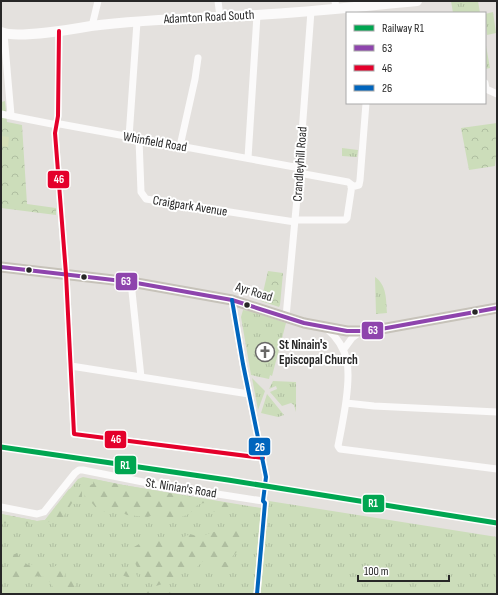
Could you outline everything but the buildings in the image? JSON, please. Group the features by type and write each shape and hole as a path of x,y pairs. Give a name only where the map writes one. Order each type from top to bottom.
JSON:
{"main road":[{"name":"Ayr Road","path":"1,267 131,282 232,300 326,328 347,331 370,331 497,308"}],"street":[{"path":"92,26 98,1"},
{"path":"218,1 220,16"},
{"name":"Adamton Road South","path":"3,33 59,31 137,22 310,11 336,5 372,9 417,1"},
{"name":"Crandleyhill Road","path":"286,317 300,171 310,11"},
{"path":"248,158 257,15"},
{"path":"128,137 137,22"},
{"path":"59,31 58,116 55,133 66,274 74,434 263,458"},
{"path":"3,33 11,115"},
{"path":"180,146 195,79 193,66 198,58"},
{"path":"486,89 497,94"},
{"path":"352,187 358,185 360,180 366,104"},
{"name":"Whinfield Road","path":"1,114 248,158 348,182 352,187"},
{"name":"Craigpark Avenue","path":"139,139 141,192 146,200 295,221 345,220 348,214 352,187"},
{"path":"131,282 141,377"},
{"path":"232,300 266,477 263,501 266,503 257,594"},
{"path":"326,328 336,337 344,349 349,371 346,403 338,446 340,449 497,469"},
{"path":"344,349 352,338 360,332"},
{"path":"71,366 249,394"},
{"path":"346,403 374,406 497,412"},
{"name":"St. Ninian's Road","path":"1,507 37,514 44,512 79,470 153,484 263,501"}],"green space":[{"path":"451,1 478,1 480,12 453,12"},
{"path":"493,12 496,33 487,35 486,14"},
{"path":"486,46 490,68 486,69"},
{"path":"5,101 7,122 22,125 27,204 56,208 56,215 1,208 1,102"},
{"path":"497,123 495,166 469,170 461,128"},
{"path":"1,136 9,137 8,147 1,146"},
{"path":"342,148 358,150 357,157 342,156"},
{"path":"268,271 283,273 279,307 261,301"},
{"path":"375,277 384,288 387,313 376,314"},
{"path":"243,310 251,311 286,323 272,376 270,375 269,379 251,375 241,317"},
{"path":"252,378 265,391 258,410"},
{"path":"273,381 296,382 296,412 294,405 291,403 282,406 270,392 277,389 276,386 269,389"},
{"path":"267,394 284,415 278,417 261,413"},
{"path":"83,477 261,508 268,509 269,501 497,537 497,594 1,594 1,514 37,521 45,520 78,479"},
{"path":"94,479 239,505 223,511 219,510 214,512 205,503 202,503 190,513 182,517 171,519 160,518 153,515 148,517 127,515 113,510 106,512 97,509 91,502 85,501 84,487 93,484"},
{"path":"82,487 82,501 79,504 72,503 63,517 57,517 45,524 1,523 1,514 37,521 45,520 69,489"},
{"path":"240,527 243,536 242,544 231,558 216,559 205,557 201,552 203,561 197,567 188,570 177,568 179,571 172,579 156,586 143,580 129,550 149,538 164,541 173,538 182,538 190,534 200,537 229,528"},
{"path":"17,553 20,559 28,565 40,563 48,570 65,561 67,570 62,582 54,589 46,578 40,576 23,579 1,578 1,564 4,567 16,570 12,561 13,555"},
{"path":"214,562 233,562 235,565 232,573 226,575 216,572 213,568"},
{"path":"119,567 135,572 138,578 135,580 119,574 116,571 116,568"},
{"path":"71,569 77,570 78,575 74,591 68,593 68,590 63,585 67,574"},
{"path":"150,590 169,592 173,594 143,594"}],"rail line":[{"name":"R1","path":"1,447 228,480 497,523"}],"transit line":[{"name":"46","path":"59,31 58,116 55,133 66,274 74,434 263,458"},
{"name":"63","path":"1,267 131,282 232,300 304,323 347,331 370,331 497,308"},
{"name":"26","path":"232,300 243,364 266,477 257,594"}],"place":[{"name":"St Ninain's Episcopal Church","path":"265,352"}]}
